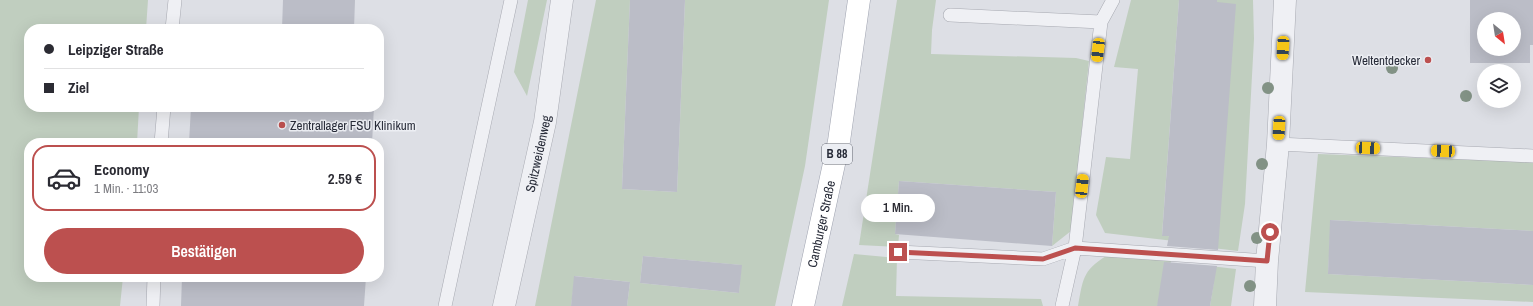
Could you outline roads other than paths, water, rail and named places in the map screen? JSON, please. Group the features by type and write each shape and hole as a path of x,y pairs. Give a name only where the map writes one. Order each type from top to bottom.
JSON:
{"main road":[{"name":"Camburger Straße","path":"803,306 839,141 859,0"}],"street":[{"name":"Spitzweidenweg","path":"504,306 546,122 562,0"},
{"path":"1265,306 1267,261 1278,144 1285,0"}],"lane":[{"path":"173,24 175,0"},
{"path":"445,306 511,0"},
{"path":"1062,306 1075,248 1101,22 1113,0"},
{"path":"950,15 1101,22"},
{"path":"161,138 164,112"},
{"path":"1278,144 1533,156"},
{"path":"898,252 1043,259 1075,248 1267,261"},
{"path":"153,306 154,282"}],"place":[{"name":"Weltentdecker","path":"1428,60"},
{"name":"Zentrallager FSU Klinikum","path":"282,125"}]}
